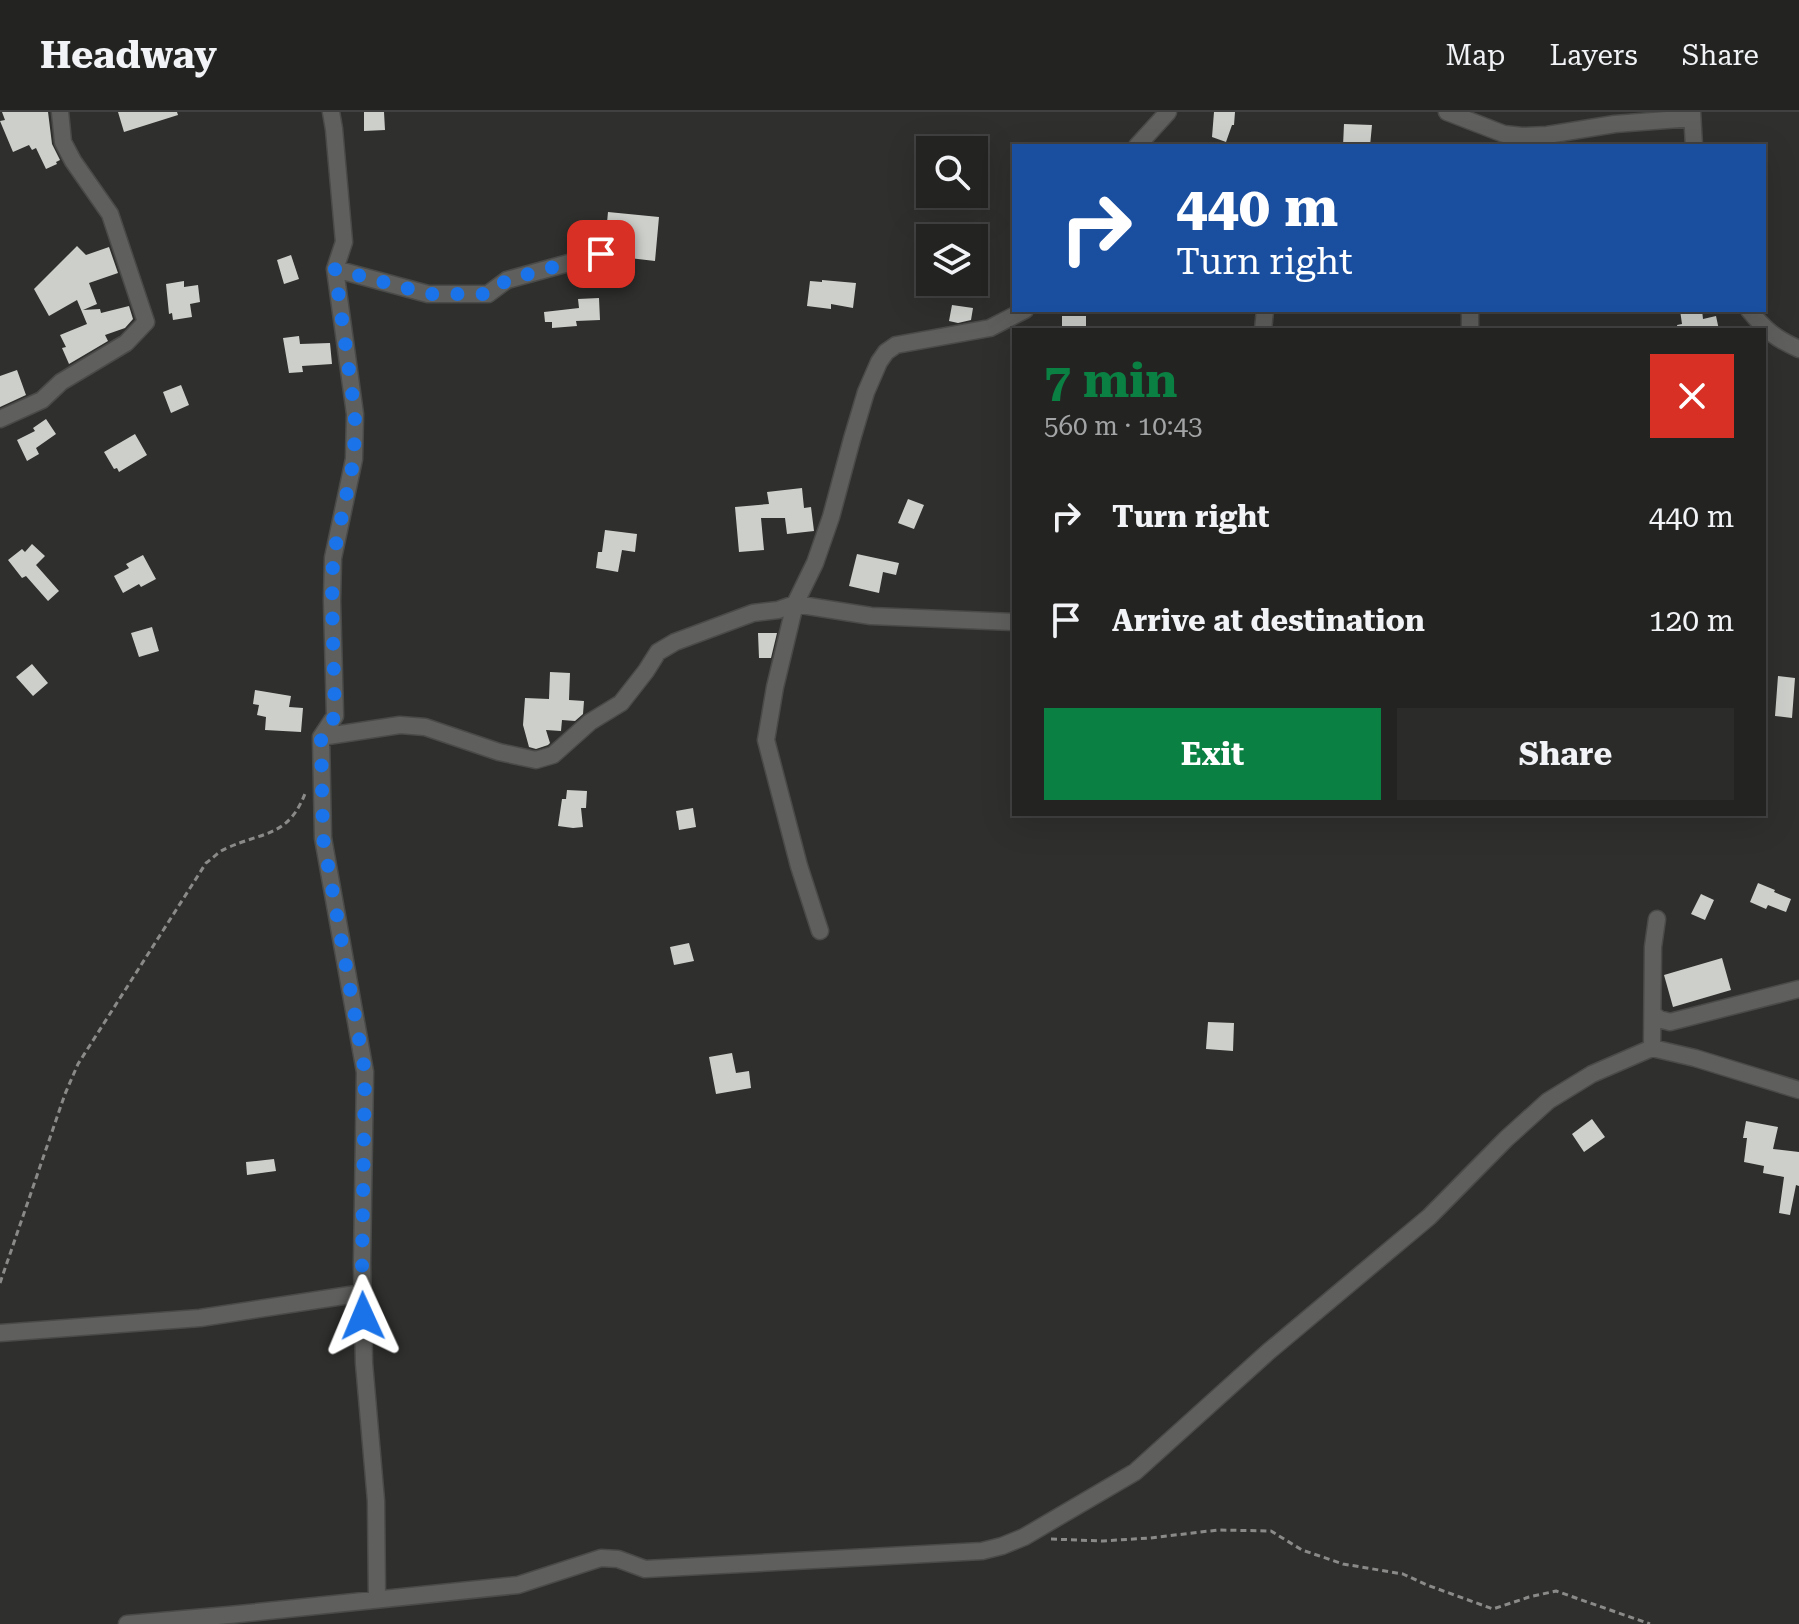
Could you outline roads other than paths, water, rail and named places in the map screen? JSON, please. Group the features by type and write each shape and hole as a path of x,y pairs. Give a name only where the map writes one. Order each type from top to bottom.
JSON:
{"street":[{"path":"0,419 42,400 61,382 126,343 146,322 110,214 63,142 60,112"},
{"path":"331,112 344,242 335,269 355,414 354,459 333,558 335,716 321,737 323,838 365,1072 364,1363 376,1501 377,1599"},
{"path":"1139,144 1168,112"},
{"path":"1447,112 1503,140 1692,115 1694,144"},
{"path":"335,269 428,294 488,294 507,280 601,254"},
{"path":"820,931 799,866 766,740 795,604 815,563 831,517 866,392 886,352 896,345 990,328 1021,312"},
{"path":"1751,312 1762,328"},
{"path":"1770,343 1799,349"},
{"path":"321,737 400,725 425,727 499,752 536,760 553,755 590,722 621,703 658,652 675,642 753,613 795,604 871,616 1012,622"},
{"path":"1652,1048 1653,947 1657,919"},
{"path":"1653,1014 1670,1022 1799,989"},
{"path":"127,1624 518,1585 601,1558 618,1559 645,1569 982,1551 1002,1546 1024,1537 1135,1472 1268,1352 1429,1217 1548,1101 1592,1074 1652,1048 1799,1090"},
{"path":"0,1333 200,1318 363,1293"}]}
